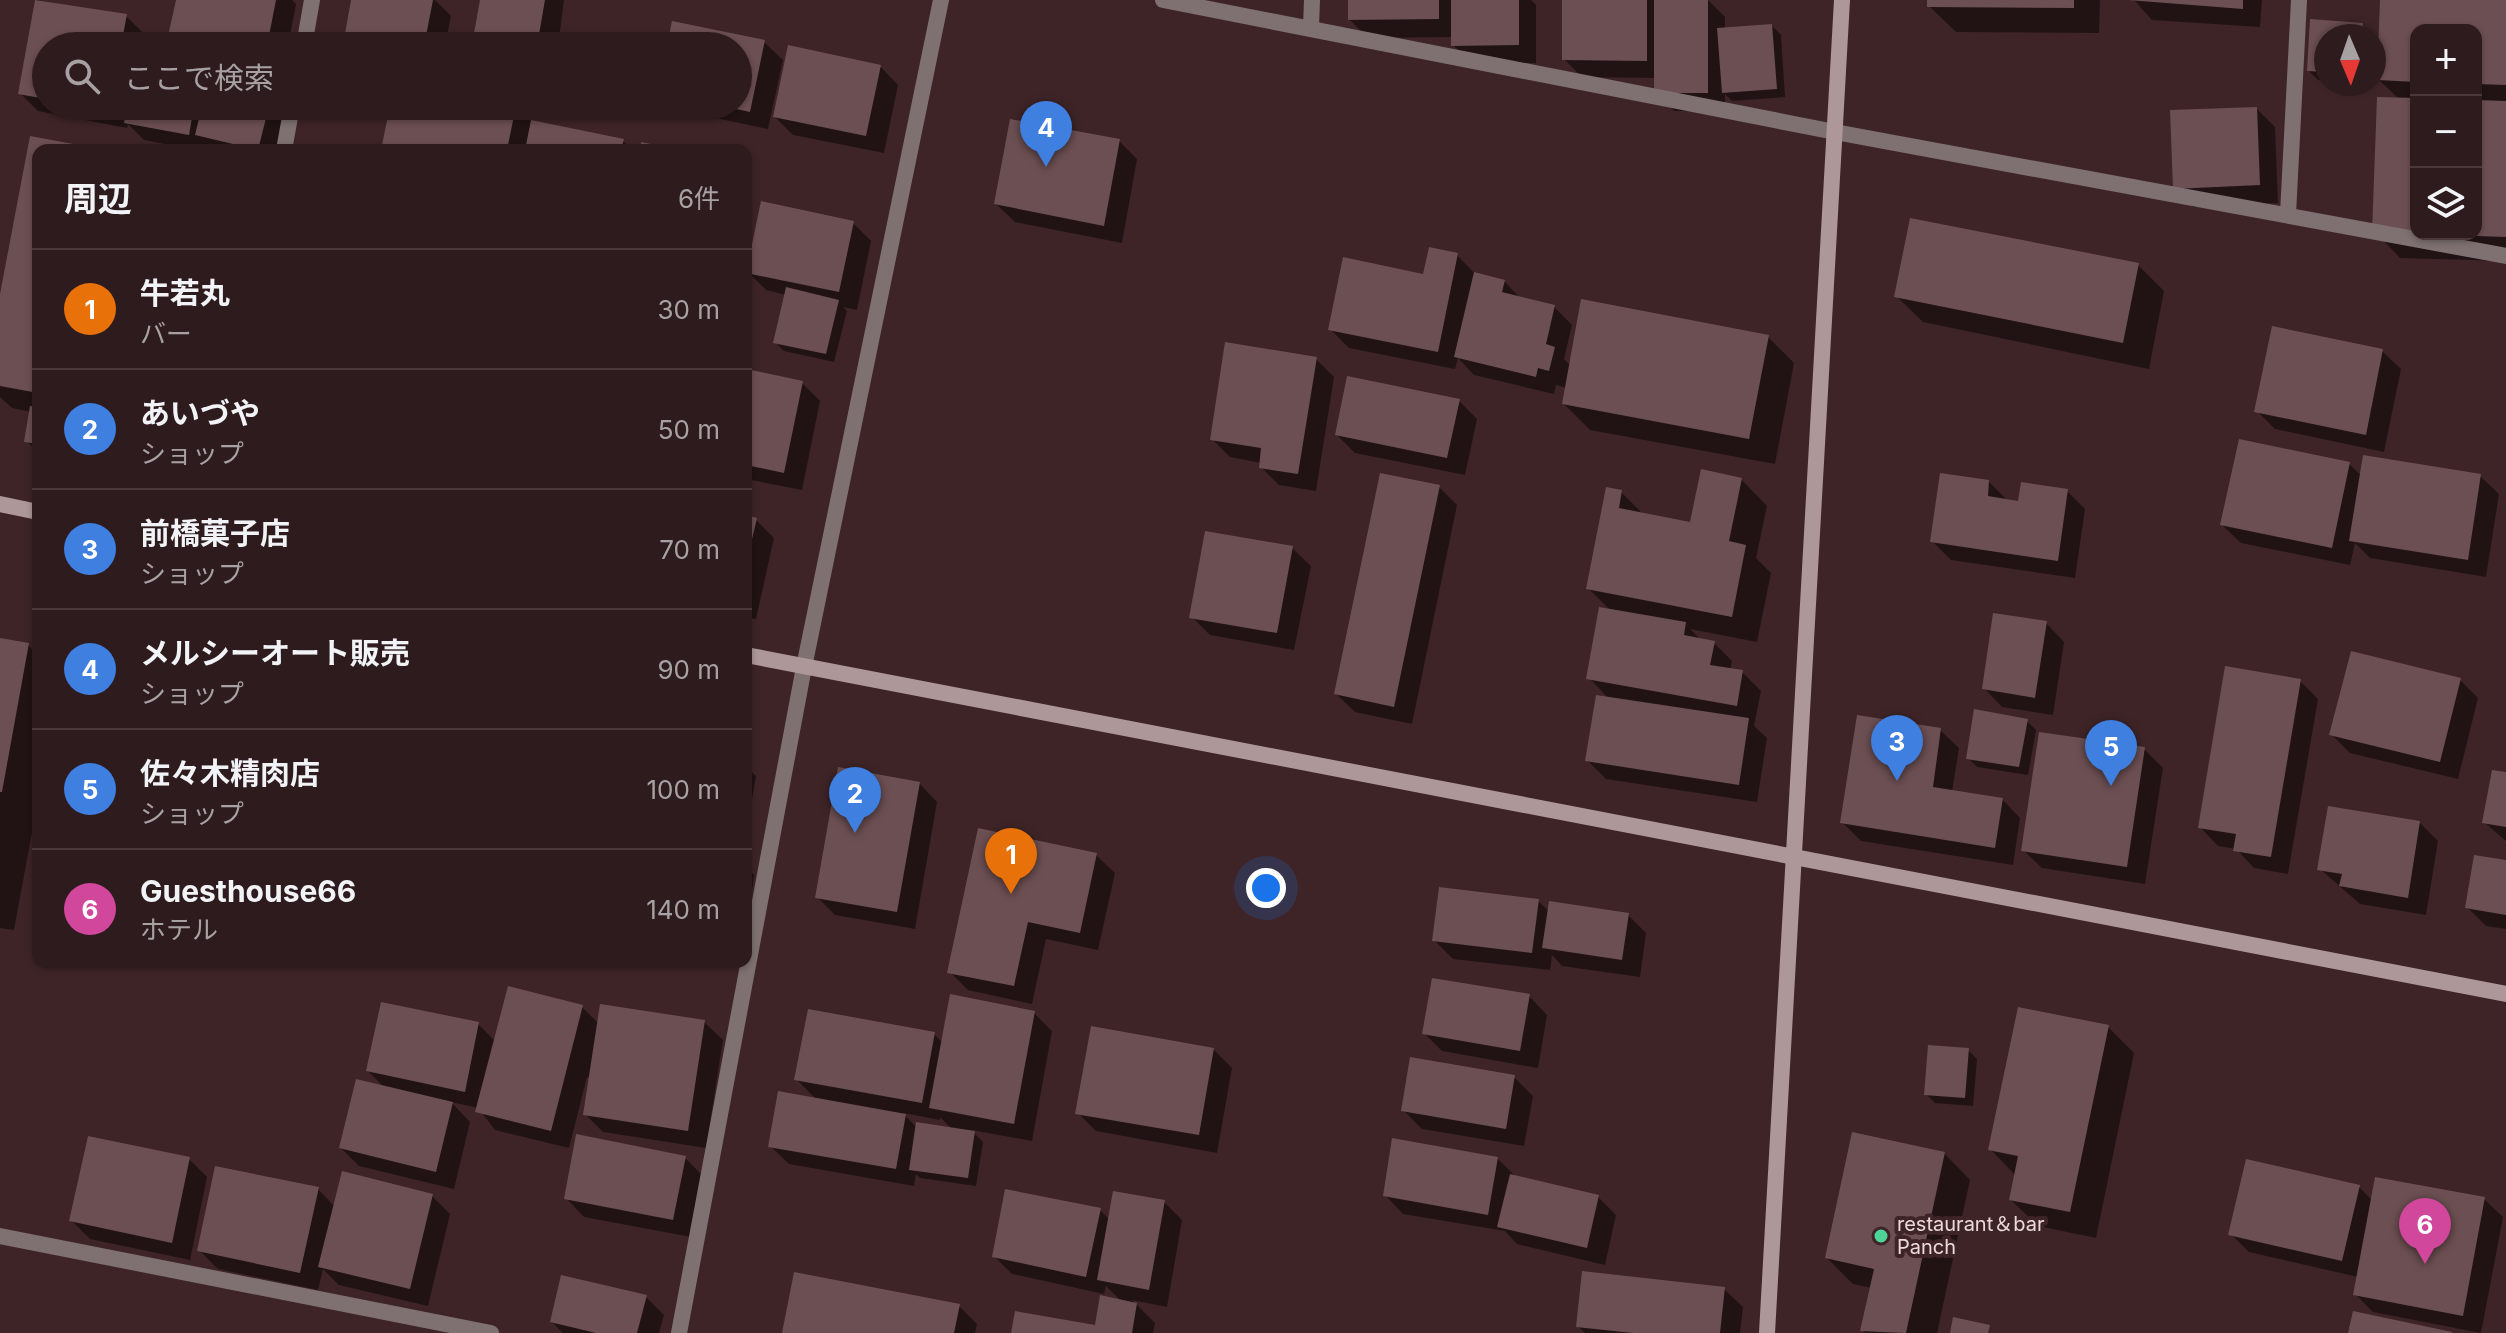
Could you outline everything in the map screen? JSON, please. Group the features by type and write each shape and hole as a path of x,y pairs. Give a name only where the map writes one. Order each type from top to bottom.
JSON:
{"street":[{"path":"306,32 312,0"},
{"path":"752,944 804,667 941,0"},
{"path":"1163,0 1835,132 2506,256"},
{"path":"1311,27 1312,0"},
{"path":"1767,1333 1842,0"},
{"path":"2288,214 2299,0"},
{"path":"285,144 289,120"},
{"path":"0,504 32,511"},
{"path":"752,656 1792,854 2506,994"},
{"path":"679,1333 748,968"},
{"path":"0,1236 491,1333"}],"building":[{"path":"35,0 127,14 124,32 32,32 32,96 18,94"},
{"path":"176,0 276,0 270,32 169,32"},
{"path":"351,0 433,0 427,32 345,32"},
{"path":"480,0 545,0 539,32 474,32"},
{"path":"1348,0 1439,0 1439,19 1348,20"},
{"path":"1451,0 1519,0 1519,45 1451,46"},
{"path":"1562,0 1647,0 1647,61 1562,60"},
{"path":"1654,0 1708,0 1708,93 1654,93"},
{"path":"1927,0 2074,0 2074,8 1927,7"},
{"path":"2128,0 2243,0 2243,9"},
{"path":"2380,0 2506,0 2506,85 2482,84 2482,24 2410,24 2410,82 2386,80 2386,24 2379,24"},
{"path":"2310,19 2363,23 2314,24 2314,71 2307,71"},
{"path":"672,21 726,32 670,32"},
{"path":"1772,24 1777,89 1722,93 1717,28"},
{"path":"752,37 765,40 752,102"},
{"path":"788,45 881,65 866,136 773,117"},
{"path":"2377,97 2410,98 2410,234 2372,232"},
{"path":"2482,100 2506,101 2506,237 2482,236"},
{"path":"2257,107 2260,185 2173,189 2170,110"},
{"path":"1010,119 1120,139 1104,226 994,204"},
{"path":"125,120 192,120 189,135 124,123"},
{"path":"199,120 266,120 260,144 233,144 195,135"},
{"path":"387,120 513,120 508,144 382,144"},
{"path":"531,120 624,139 623,144 526,144"},
{"path":"30,136 73,144 32,144 32,392 0,386 0,294"},
{"path":"761,201 854,221 839,292 752,274 752,244"},
{"path":"1910,218 2139,263 2123,343 1894,297"},
{"path":"1429,247 1458,253 1438,352 1328,330 1343,257 1423,274"},
{"path":"1474,272 1505,280 1502,292 1555,305 1546,344 1555,347 1549,371 1538,368 1536,377 1454,357"},
{"path":"786,287 839,300 826,354 773,343"},
{"path":"1581,299 1769,335 1749,439 1562,404"},
{"path":"2272,326 2383,349 2366,435 2254,412"},
{"path":"1225,342 1317,357 1298,474 1259,468 1261,448 1210,440"},
{"path":"752,370 803,381 784,473 752,466"},
{"path":"1347,376 1460,399 1447,458 1335,435"},
{"path":"30,406 32,406 32,443 24,442"},
{"path":"2239,439 2350,462 2332,548 2220,525"},
{"path":"2363,455 2481,474 2468,560 2349,541"},
{"path":"1701,469 1742,478 1729,541 1746,545 1732,617 1586,589 1606,487 1622,490 1619,508 1690,522"},
{"path":"1380,473 1440,485 1394,707 1334,694"},
{"path":"1940,473 1989,480 1988,496 2018,501 2021,482 2068,489 2058,561 1930,542"},
{"path":"752,517 757,518 752,540"},
{"path":"1205,531 1293,546 1277,633 1189,618"},
{"path":"1599,607 1686,622 1684,635 1715,641 1710,665 1743,670 1737,706 1586,679"},
{"path":"1993,613 2047,621 2035,698 1982,689"},
{"path":"0,638 29,643 2,792 0,792"},
{"path":"2351,651 2461,678 2440,762 2329,735"},
{"path":"2225,666 2301,679 2271,857 2233,851 2236,834 2198,828"},
{"path":"1596,695 1749,718 1739,785 1585,761"},
{"path":"1974,709 2028,719 2019,767 1966,759"},
{"path":"1857,715 1941,728 1933,787 2003,798 1995,848 1840,823"},
{"path":"2039,732 2145,747 2127,867 2021,851"},
{"path":"838,767 920,782 897,912 815,898"},
{"path":"2492,770 2506,772 2506,827 2482,823"},
{"path":"2328,806 2420,821 2408,898 2339,886 2342,874 2317,870"},
{"path":"978,828 1097,853 1080,933 1028,922 1014,986 947,973"},
{"path":"2474,855 2506,860 2506,915 2465,908"},
{"path":"1439,887 1539,899 1532,953 1432,941"},
{"path":"1549,901 1629,913 1622,960 1542,948"},
{"path":"1432,978 1530,994 1520,1051 1422,1034"},
{"path":"508,986 583,1005 551,1131 475,1112"},
{"path":"950,994 1035,1011 1014,1124 929,1108"},
{"path":"381,1002 479,1022 465,1092 366,1071"},
{"path":"600,1004 705,1020 688,1131 583,1115"},
{"path":"2018,1007 2109,1025 2070,1212 2009,1200 2018,1156 1988,1150"},
{"path":"808,1009 935,1032 922,1103 794,1080"},
{"path":"1091,1026 1214,1048 1199,1135 1075,1114"},
{"path":"1928,1045 1969,1048 1965,1098 1924,1095"},
{"path":"1410,1057 1515,1075 1506,1129 1401,1111"},
{"path":"356,1079 453,1102 436,1172 339,1148"},
{"path":"778,1091 906,1114 896,1169 768,1147"},
{"path":"916,1122 975,1131 968,1178 909,1170"},
{"path":"1852,1132 1945,1152 1906,1333 1860,1331 1874,1269 1825,1258"},
{"path":"576,1134 686,1156 673,1220 564,1199"},
{"path":"88,1136 190,1157 172,1243 69,1221"},
{"path":"1392,1138 1498,1157 1488,1215 1383,1196"},
{"path":"2246,1159 2360,1185 2342,1261 2228,1235"},
{"path":"215,1166 319,1187 300,1273 197,1251"},
{"path":"342,1171 433,1194 410,1289 318,1267"},
{"path":"1510,1174 1599,1195 1587,1248 1497,1227"},
{"path":"2375,1177 2485,1197 2463,1316 2353,1295"},
{"path":"1005,1189 1101,1208 1086,1277 992,1257"},
{"path":"1113,1191 1165,1200 1149,1290 1097,1280"},
{"path":"1582,1271 1725,1287 1720,1333 1633,1333 1576,1327"},
{"path":"794,1272 960,1304 954,1333 782,1333"},
{"path":"561,1275 647,1295 637,1333 596,1333 550,1322"},
{"path":"1100,1295 1137,1303 1132,1333 1011,1333 1015,1311 1095,1325"},
{"path":"2353,1311 2452,1332 2452,1333 2348,1333"},
{"path":"1953,1317 1990,1325 1988,1333 1950,1333"}],"place":[{"name":"メルシーオート販売","path":"1046,167"},
{"name":"前橋菓子店","path":"1897,781"},
{"name":"佐々木精肉店","path":"2111,786"},
{"name":"あいづや","path":"855,833"},
{"name":"牛若丸","path":"1011,894"},
{"name":"restaurant＆bar Panch","path":"1881,1236"},
{"name":"Guesthouse66","path":"2425,1264"}]}
